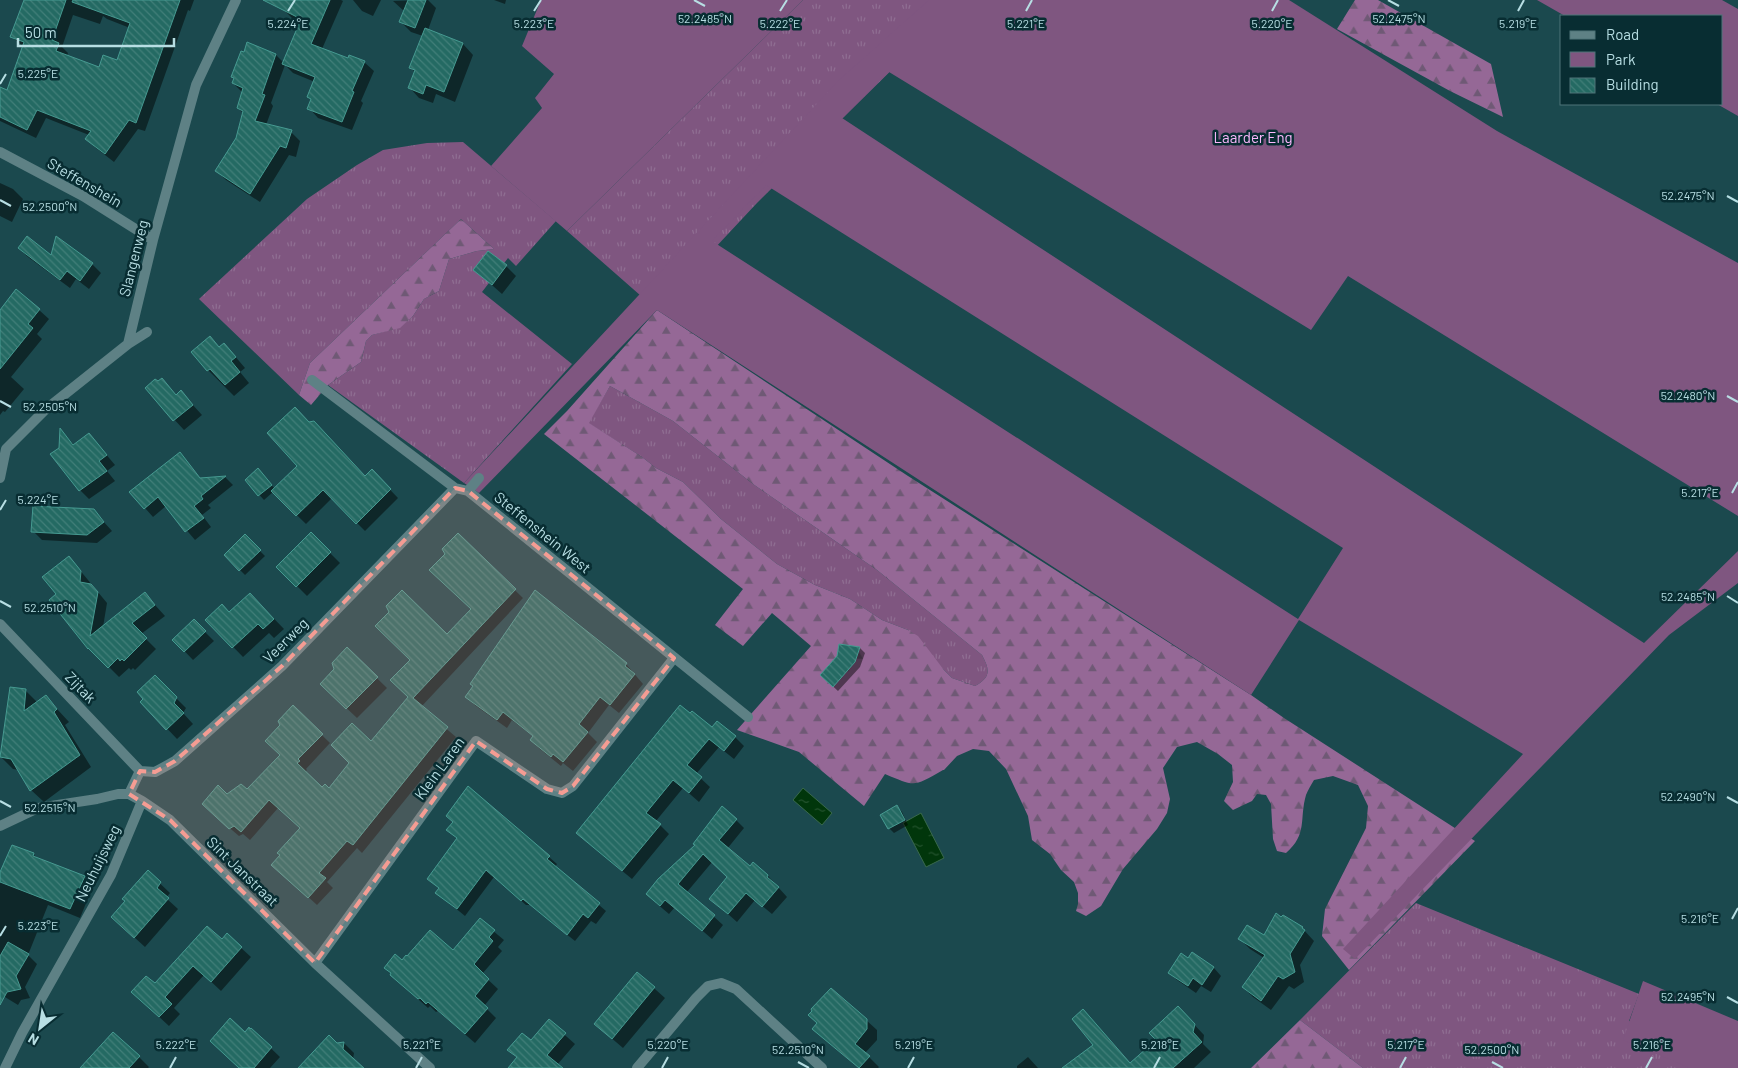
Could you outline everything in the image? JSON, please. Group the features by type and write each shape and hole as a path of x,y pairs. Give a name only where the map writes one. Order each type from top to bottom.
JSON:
{"street":[{"name":"Slangenweg","path":"128,344 152,240 196,85 236,0"},
{"name":"Steffenshein","path":"0,152 83,196 152,240"},
{"path":"0,478 6,449 45,410 128,344 147,332"},
{"name":"Steffenshein West","path":"312,380 455,488 468,491 748,717"},
{"path":"468,491 479,478"},
{"name":"Veerweg","path":"140,771 155,772 175,761 275,672 455,488"},
{"name":"Zijtak","path":"0,624 140,771"},
{"name":"Klein Laren","path":"315,963 476,741 547,789 562,793 573,786 674,658"},
{"path":"0,826 38,808 118,794 129,794 140,771"},
{"name":"Sint Janstraat","path":"129,794 170,820 315,963 430,1068"},
{"name":"Neuhuijsweg","path":"5,1068 22,1033 111,875 142,801"},
{"path":"637,1068 696,998 708,986 721,983 736,989 822,1068"}],"highlighted area":[{"path":"455,488 468,491 674,658 573,786 562,793 547,789 476,741 315,963 170,820 129,794 140,771 155,772 175,761 282,666"}],"green space":[{"path":"541,0 803,0 567,231 491,166 542,108 535,98 554,74 522,46"},
{"path":"803,0 965,0 756,204 657,310 567,231"},
{"name":"Laarder Eng","path":"929,0 1289,0 1497,131 1738,263 1738,516 1348,276 1311,330 889,72 842,118 1644,643 1738,551 1738,583 1669,635 1355,959 1343,949 1523,754 1299,620 1251,695 657,310 479,493 464,483 838,81","holes":["766,185 1343,548 1298,619 712,241"]},
{"path":"1355,0 1378,0 1491,64 1503,117 1450,91 1337,29"},
{"path":"1537,0 1722,0 1738,9 1738,116 1719,105 1723,105 1723,15 1563,15"},
{"path":"463,142 556,221 516,266 508,258 482,292 572,364 464,483 328,385 361,362 366,341 372,335 400,327 413,316 424,299 439,291 449,259 477,251 494,249 461,219 310,363 299,395 199,299 307,199 357,165 383,150 427,143"},
{"path":"461,219 494,249 477,251 449,259 439,291 424,299 413,316 400,328 372,335 366,341 361,362 328,385 311,405 299,395 310,363"},
{"path":"657,310 908,476 1251,695 1475,841 1349,970 1322,936 1325,909 1366,828 1368,806 1358,785 1333,776 1314,780 1306,795 1302,826 1297,839 1286,853 1277,851 1273,839 1271,804 1266,795 1257,794 1252,801 1233,810 1224,801 1233,782 1232,765 1218,754 1197,742 1177,747 1163,768 1170,799 1167,813 1157,829 1123,869 1101,906 1086,916 1076,911 1078,893 1074,882 1061,870 1050,854 1032,840 1028,816 1006,769 989,751 973,749 957,756 944,770 920,782 909,783 885,774 864,806 799,752 737,730 811,646 772,613 743,646 715,625 743,589 544,434 567,411","holes":["610,386 673,421 753,484 877,570 982,655 988,669 984,679 975,686 952,678 918,636 882,620 850,599 815,585 777,564 721,519 683,482 656,468 589,423"]},
{"path":"610,386 673,421 753,484 877,570 982,655 988,669 984,679 975,686 952,678 908,630 882,620 850,599 815,585 777,564 721,519 683,482 656,468 588,423"},
{"path":"1416,903 1639,994 1629,1021 1738,1066 1738,1068 1363,1068 1300,1020"},
{"path":"1643,981 1738,1021 1738,1068 1690,1068 1623,1040"},
{"path":"1300,1020 1363,1068 1251,1068"}],"water":[{"path":"803,788 832,813 822,825 793,800"},
{"path":"921,813 944,858 926,867 903,823"}],"building":[{"path":"24,0 66,0 52,40 59,43 56,51 99,67 103,55 117,60 130,23 72,2 73,0 180,0 136,123 129,120 105,154 85,139 91,131 37,110 27,130 0,117 0,87 7,90 24,42 10,37"},
{"path":"263,0 330,0 311,44 348,58 349,55 365,61 352,91 354,92 342,122 307,109 311,99 307,97 315,77 282,64 301,19"},
{"path":"408,0 426,0 415,28 399,22"},
{"path":"425,28 463,43 444,92 426,85 423,94 408,88 415,70 409,68"},
{"path":"247,42 276,54 262,94 265,95 255,121 292,130 286,148 280,146 250,194 215,171 236,138 243,111 237,108 243,88 232,83 234,78 231,77 241,51 244,52"},
{"path":"27,236 51,255 56,236 93,263 80,281 67,271 60,280 18,248"},
{"path":"488,251 507,265 492,285 473,270"},
{"path":"16,289 40,309 28,324 33,328 0,369 0,310"},
{"path":"210,336 219,347 224,343 236,357 231,361 240,372 225,385 210,369 207,371 191,352"},
{"path":"162,378 176,395 181,390 193,405 173,421 145,388 155,379 158,381"},
{"path":"295,407 309,422 314,421 365,476 372,469 391,489 356,524 323,490 296,516 271,491 297,466 267,433"},
{"path":"60,428 73,445 89,433 107,455 99,461 107,471 79,491 50,454 59,448"},
{"path":"180,452 200,478 226,476 201,496 203,499 194,506 204,518 185,532 158,497 144,509 129,492"},
{"path":"258,468 272,485 258,496 245,480"},
{"path":"33,506 94,509 104,522 87,535 31,532"},
{"path":"311,532 331,552 296,587 276,567"},
{"path":"458,533 516,589 413,698 448,727 353,845 347,841 319,873 326,878 308,898 271,865 280,855 277,853 300,828 269,800 241,832 234,826 229,829 202,804 218,785 227,794 241,784 247,789 280,755 265,741 280,725 278,721 293,705 323,734 298,759 300,761 297,763 322,787 325,784 329,788 349,763 331,745 352,723 371,741 408,697 390,680 410,660 375,626 389,612 386,606 402,590 447,634 471,609 429,570 445,554 442,549"},
{"path":"245,534 261,550 239,571 224,555"},
{"path":"69,556 81,571 80,582 91,584 98,592 90,636 145,592 155,605 132,623 147,638 124,661 122,659 120,661 118,658 108,668 88,649 49,600 56,594 42,577"},
{"path":"535,590 627,663 625,666 635,674 610,705 600,697 579,724 588,732 563,762 553,754 551,757 530,740 533,736 503,712 497,720 465,697 473,686 470,684"},
{"path":"250,593 274,619 263,629 258,624 232,648 205,620 222,604 229,612"},
{"path":"194,619 206,631 184,652 172,640"},
{"path":"839,644 860,647 855,662 833,687 820,675 837,656"},
{"path":"347,647 378,677 346,709 320,684 334,669 332,663"},
{"path":"155,675 177,697 174,703 184,713 166,730 140,702 143,699 137,692"},
{"path":"10,687 26,689 24,711 46,695 57,709 54,712 80,755 30,791 11,759 0,757"},
{"path":"680,705 690,713 692,711 712,727 717,721 736,736 724,751 709,739 687,765 702,777 689,793 673,780 646,813 661,824 622,871 576,833"},
{"path":"468,786 550,856 547,859 600,903 588,918 583,914 567,935 523,899 521,901 486,870 457,909 435,893 439,888 427,879 457,838 446,830 453,822 446,816"},
{"path":"897,805 905,820 888,829 880,815"},
{"path":"722,806 737,819 719,840 750,866 753,862 779,887 762,907 746,893 728,914 709,899 727,877 703,854 678,884 715,915 702,931 665,900 660,906 646,894 658,879 695,845 693,844"},
{"path":"12,845 34,853 33,856 85,876 70,909 0,882 0,872"},
{"path":"148,870 161,882 157,888 169,898 134,938 111,917 125,901 122,899"},
{"path":"1276,913 1281,917 1283,915 1305,930 1290,954 1295,972 1283,979 1278,976 1261,1001 1242,987 1265,955 1238,939 1247,925 1264,935"},
{"path":"480,918 495,930 489,937 493,941 474,964 489,979 475,996 488,1008 465,1034 428,1002 426,1004 420,998 418,999 384,968 395,954 402,960 407,956 430,930 453,950"},
{"path":"207,926 222,939 227,933 242,947 211,982 193,966 165,997 172,1004 159,1017 131,992 146,976 155,983"},
{"path":"8,942 29,954 16,976 21,989 7,992 0,1005 0,956"},
{"path":"1192,952 1214,967 1202,985 1193,978 1188,986 1168,973 1181,953 1188,958"},
{"path":"637,972 655,987 612,1039 594,1024"},
{"path":"831,988 867,1019 867,1029 855,1044 870,1056 859,1068 812,1029 817,1023 808,1015 812,1011 811,1009"},
{"path":"1178,1006 1195,1024 1193,1032 1202,1042 1173,1068 1062,1068 1093,1045 1072,1019 1083,1009 1130,1063 1156,1040 1149,1033"},
{"path":"230,1018 245,1032 249,1027 251,1028 272,1047 254,1068 239,1068 210,1041"},
{"path":"549,1019 566,1033 547,1055 563,1068 508,1068 517,1057 507,1050 522,1033 531,1040"},
{"path":"113,1032 140,1056 129,1068 80,1068"},
{"path":"329,1035 337,1043 344,1042 343,1049 364,1068 298,1068"}]}
